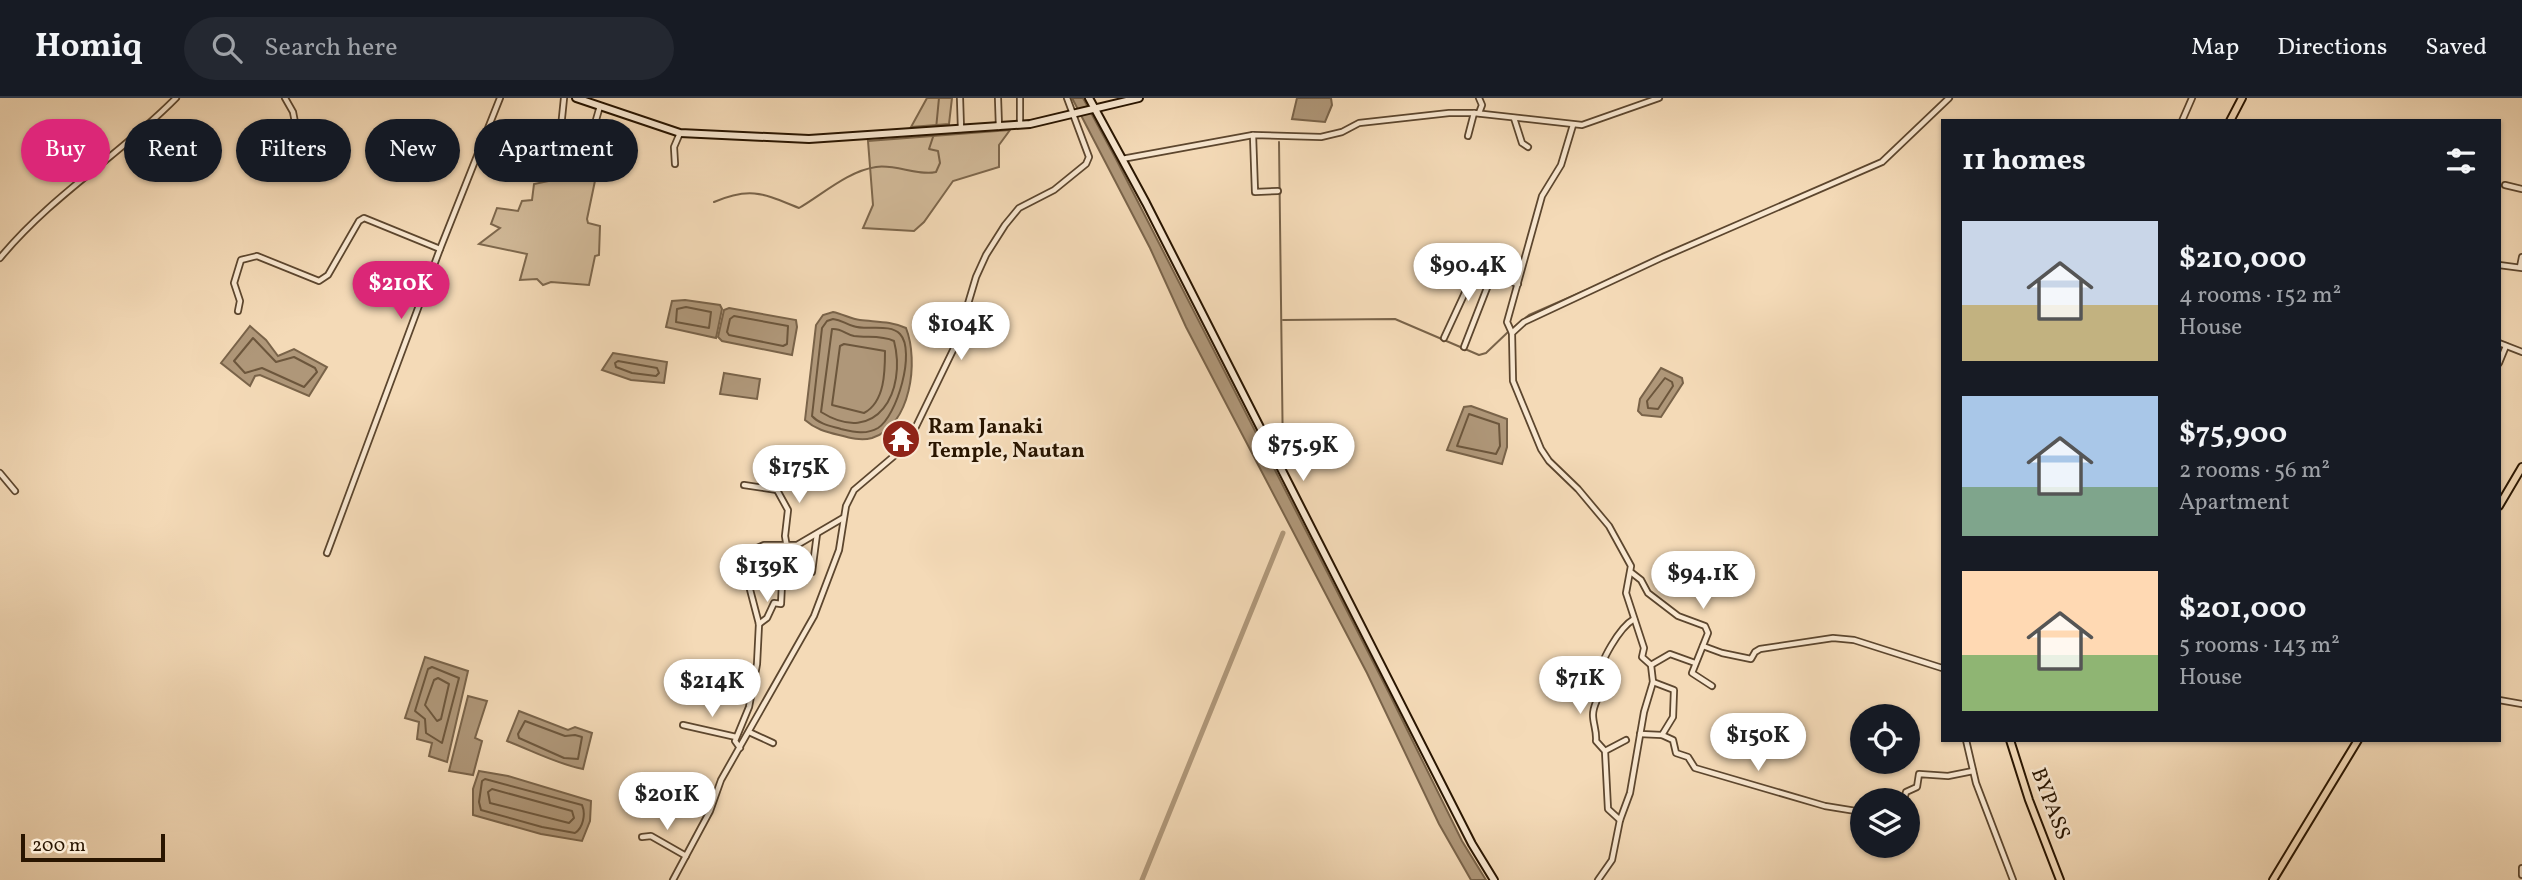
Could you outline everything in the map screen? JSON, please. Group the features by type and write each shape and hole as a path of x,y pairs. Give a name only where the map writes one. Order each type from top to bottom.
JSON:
{"main road":[{"path":"576,98 680,133 809,139 1020,125 1139,98"},
{"path":"1089,98 1472,844 1494,880"},
{"path":"2233,119 2242,98"},
{"path":"2501,503 2522,467"},
{"name":"BYPASS","path":"2011,742 2029,800 2060,880"},
{"path":"2273,880 2357,742"}],"street":[{"path":"0,258 34,220 79,179 126,145 176,98"},
{"path":"285,98 294,119"},
{"path":"327,553 440,249 500,98"},
{"path":"564,98 559,147 586,147 589,144 600,106"},
{"path":"960,98 961,129"},
{"path":"999,98 999,127"},
{"path":"1020,98 1020,125"},
{"path":"673,880 710,811 721,780 814,616 839,550 846,506 860,483 907,445 956,344 976,277 1004,225 1019,208 1054,190 1086,164 1089,157 1075,113 1067,98"},
{"path":"1468,136 1476,113 1482,106 1479,98"},
{"path":"1122,159 1253,135 1321,136 1342,132 1359,123 1476,113 1573,125 1590,123 1659,98"},
{"path":"1510,331 1664,257 1882,162 1949,98"},
{"path":"2183,119 2192,98"},
{"path":"1514,118 1521,144 1528,147"},
{"path":"1573,125 1561,165 1542,196 1507,322 1513,381 1541,449 1609,526 1631,566 1632,573 1626,593 1644,648 1642,657 1651,665 1653,682 1640,734 1630,793 1620,820 1612,860 1598,880"},
{"path":"675,164 674,147 680,133"},
{"path":"1253,135 1255,192 1278,191"},
{"path":"2505,185 2522,189"},
{"path":"238,311 240,301 234,283 241,260 257,256 319,281 328,275 359,220 364,219 440,249"},
{"path":"2501,265 2521,268 2522,257"},
{"path":"1444,338 1475,271 1518,285"},
{"path":"1464,347 1492,275"},
{"path":"2501,345 2522,352"},
{"path":"2501,358 2506,346"},
{"path":"759,624 766,618 774,603 781,604 782,583 790,565 785,528 788,510 777,490 776,469"},
{"path":"0,473 15,491"},
{"path":"744,485 777,490"},
{"path":"760,580 767,560 843,518"},
{"path":"812,572 817,534"},
{"path":"740,748 735,741 753,690 759,624 747,568 758,545 787,548"},
{"path":"1632,573 1641,580 1648,593 1678,616 1705,626 1708,633 1692,673 1712,686"},
{"path":"1620,820 1608,808 1605,799 1605,751 1598,745 1593,708 1600,694 1599,679 1618,631 1634,619"},
{"path":"1703,646 1751,659 1760,649 1833,638 1854,640 1941,668"},
{"path":"1651,665 1670,654 1695,663"},
{"path":"1653,682 1674,690 1673,717 1662,735"},
{"path":"2501,700 2522,704"},
{"path":"683,725 736,737"},
{"path":"749,732 774,743"},
{"path":"1640,734 1662,735 1673,740 1676,753 1688,757 1695,768 1703,771 1825,806 1850,810"},
{"path":"1605,751 1626,740"},
{"path":"1966,742 1973,771 2013,880"},
{"path":"1915,788 1919,774 1948,776 1973,771"},
{"path":"642,837 651,836 686,856"},
{"path":"2522,868 2522,875"}],"shaded area":[{"path":"927,98 952,98 949,124 911,127"},
{"path":"1010,130 999,145 999,167 953,181 924,222 914,231 863,228 873,205 868,141"},
{"path":"595,182 587,219 588,223 600,226 599,255 595,256 589,285 551,282 543,285 537,279 520,280 527,254 479,244 500,228 491,224 497,208 518,211 522,201 532,200 534,184"}],"water":[{"path":"1072,98 1083,98 1116,159 1462,841 1486,880 1471,880 1439,824 1367,673 1186,327 1150,248"},
{"path":"1297,98 1331,98 1332,105 1325,122 1292,119"},
{"path":"672,301 720,305 722,309 716,338 666,327"},
{"path":"729,308 796,320 792,355 722,341 718,337 724,310"},
{"path":"833,312 906,328 912,357 908,391 896,420 885,431 872,438 856,439 830,433 805,420 816,325 823,315"},
{"path":"250,326 266,340 278,356 294,349 327,367 309,396 260,375 255,376 250,386 221,363"},
{"path":"613,353 667,362 664,383 631,380 602,370"},
{"path":"1661,368 1682,378 1683,383 1661,417 1642,415 1638,411 1640,399"},
{"path":"724,373 760,379 757,399 720,394"},
{"path":"1471,406 1507,419 1507,447 1502,464 1447,450 1464,407"},
{"path":"425,657 468,671 447,762 429,756 432,743 417,739 419,722 405,718"},
{"path":"468,696 487,701 475,738 482,741 473,775 449,771"},
{"path":"519,711 568,730 575,727 592,733 583,769 554,761 507,741"},
{"path":"479,771 508,776 591,801 590,821 582,841 541,834 473,815 473,789"}],"waterway":[{"path":"936,129 939,98"},
{"path":"714,202 748,193 776,199 799,208 846,178 866,169 891,167 936,172 940,163 938,151 929,149 934,134"},
{"path":"1279,142 1283,461"},
{"path":"1603,283 1617,275"},
{"path":"1513,328 1529,315 1591,288"},
{"path":"1283,320 1395,319 1479,355 1486,353 1508,332"},
{"path":"1142,880 1283,533"}],"place":[{"name":"Ram Janaki Temple, Nautan","path":"901,439"}]}
